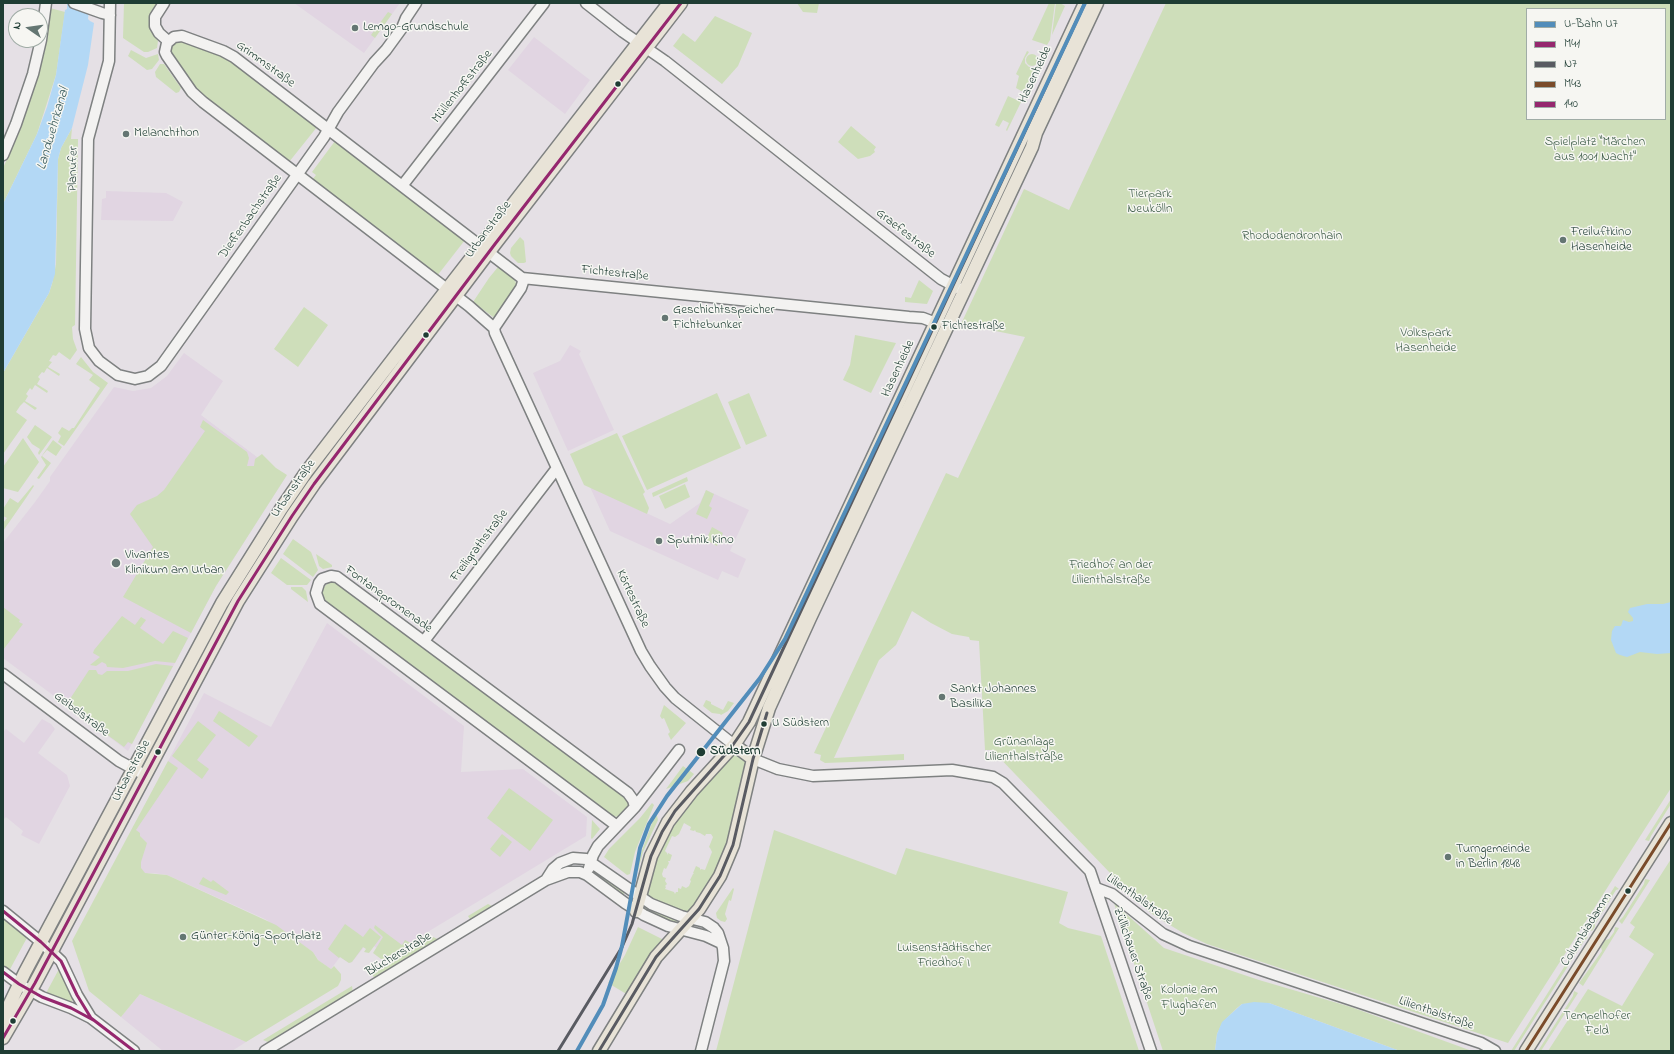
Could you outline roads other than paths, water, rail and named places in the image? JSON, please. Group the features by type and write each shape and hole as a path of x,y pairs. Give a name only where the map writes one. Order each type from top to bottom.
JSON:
{"main road":[{"name":"Urbanstraße","path":"642,46 669,3"},
{"name":"Urbanstraße","path":"3,1018 41,942 228,593 281,509 307,471 447,289 485,250 642,46 681,3"},
{"name":"Hasenheide","path":"753,759 762,728 958,288 970,249 1085,3"},
{"name":"Hasenheide","path":"734,745 749,722 936,323 981,254 1097,3"},
{"path":"970,249 981,254"},
{"name":"Urbanstraße","path":"3,1038 52,951 238,601 314,484 457,297 485,250"},
{"path":"749,722 762,728"},
{"path":"599,1051 656,957 690,918 714,886 732,850 753,759 734,745 692,791 668,822 656,843 651,856 636,911"},
{"name":"Columbiadamm","path":"1526,1051 1671,823"}],"street":[{"path":"3,155 19,117 32,74 41,40 46,3"},
{"path":"74,3 110,15"},
{"name":"Planufer","path":"86,339 88,139 109,61 110,3"},
{"path":"164,3 155,17 155,26 159,33 168,41 166,47 167,56 195,96 447,289"},
{"name":"Dieffenbachstraße","path":"86,339 89,348 95,357 103,365 118,375 135,379 148,376 155,372 297,174 338,112 374,63 398,34 416,3"},
{"name":"Müllenhoffstraße","path":"402,186 544,3"},
{"name":"Graefestraße","path":"586,3 642,46 665,61 941,279 958,288"},
{"name":"Grimmstraße","path":"168,41 174,37 182,36 228,54 485,250"},
{"path":"485,250 522,278 523,282 521,288 494,328"},
{"name":"Fichtestraße","path":"522,278 923,318 936,323"},
{"name":"Körtestraße","path":"447,289 490,322 494,328 641,651 654,673 676,698 734,745"},
{"name":"Freiligrathstraße","path":"424,641 557,468"},
{"name":"Fontanepromenade","path":"617,826 320,604 316,593 322,579 331,576 337,577 628,793 634,800 635,807"},
{"name":"Geibelstraße","path":"3,674 119,760 145,776"},
{"path":"679,750 635,807 598,846 591,861 587,875 636,911 680,930 706,936 721,943"},
{"name":"Lilienthalstraße","path":"753,759 778,769 813,776 944,770 966,771 993,777 1014,792 1090,871 1096,888 1112,894 1163,934 1189,946 1481,1043 1495,1051"},
{"name":"Blücherstraße","path":"546,880 553,869 566,860 579,858 591,861"},
{"path":"591,861 640,897 662,909 705,922 714,928 718,933 723,948 724,961 701,1051"},
{"name":"Blücherstraße","path":"265,1051 546,880 568,872 580,872 587,875"},
{"name":"Züllichauer Straße","path":"1096,888 1151,1051"},
{"path":"3,911 52,951 63,965 77,995 91,1018"},
{"path":"3,972 30,991 91,1018 134,1051"}],"water":[{"name":"Landwehrkanal","path":"67,3 90,3 88,19 94,23 88,65 72,128 61,148 58,159 55,274 49,293 3,373 3,204 37,134 47,107 56,75"},
{"path":"1671,602 1671,653 1657,654 1640,652 1627,657 1616,653 1611,640 1612,631 1615,626 1621,626 1623,620 1629,622 1633,621 1633,618 1628,612 1630,608 1647,604 1663,604"},
{"path":"1254,1002 1269,1003 1400,1051 1215,1051 1217,1034 1222,1022 1242,1004"}],"metro line":[{"name":"U7","path":"577,1051 603,1005 616,968 622,946 640,848 649,824 667,796 760,678 785,639 1085,3"}],"place":[{"name":"Lemgo-Grundschule","path":"355,28"},
{"name":"Melanchthon","path":"126,134"},
{"name":"Freiluftkino Hasenheide","path":"1563,240"},
{"name":"Geschichtsspeicher Fichtebunker","path":"665,318"},
{"name":"Fichtestraße","path":"934,327"},
{"name":"Sputnik Kino","path":"659,541"},
{"name":"Vivantes Klinikum am Urban","path":"116,563"},
{"name":"Sankt Johannes Basilika","path":"942,697"},
{"name":"U Südstern","path":"764,724"},
{"name":"Südstern","path":"701,752"},
{"name":"Turngemeinde in Berlin 1848","path":"1448,857"},
{"name":"Günter-König-Sportplatz","path":"183,937"}],"park label":[{"name":"Spielplatz \"Märchen aus 1001 Nacht\"","path":"1595,150"},
{"name":"Tierpark Neukölln","path":"1150,202"},
{"name":"Rhododendronhain","path":"1292,237"},
{"name":"Volkspark Hasenheide","path":"1426,342"},
{"name":"Friedhof an der Lilienthalstraße","path":"1111,574"},
{"name":"Grünanlage Lilienthalstraße","path":"1024,750"},
{"name":"Luisenstädtischer Friedhof I","path":"944,956"},
{"name":"Kolonie am Flughafen","path":"1189,998"},
{"name":"Tempelhofer Feld","path":"1597,1024"}]}
